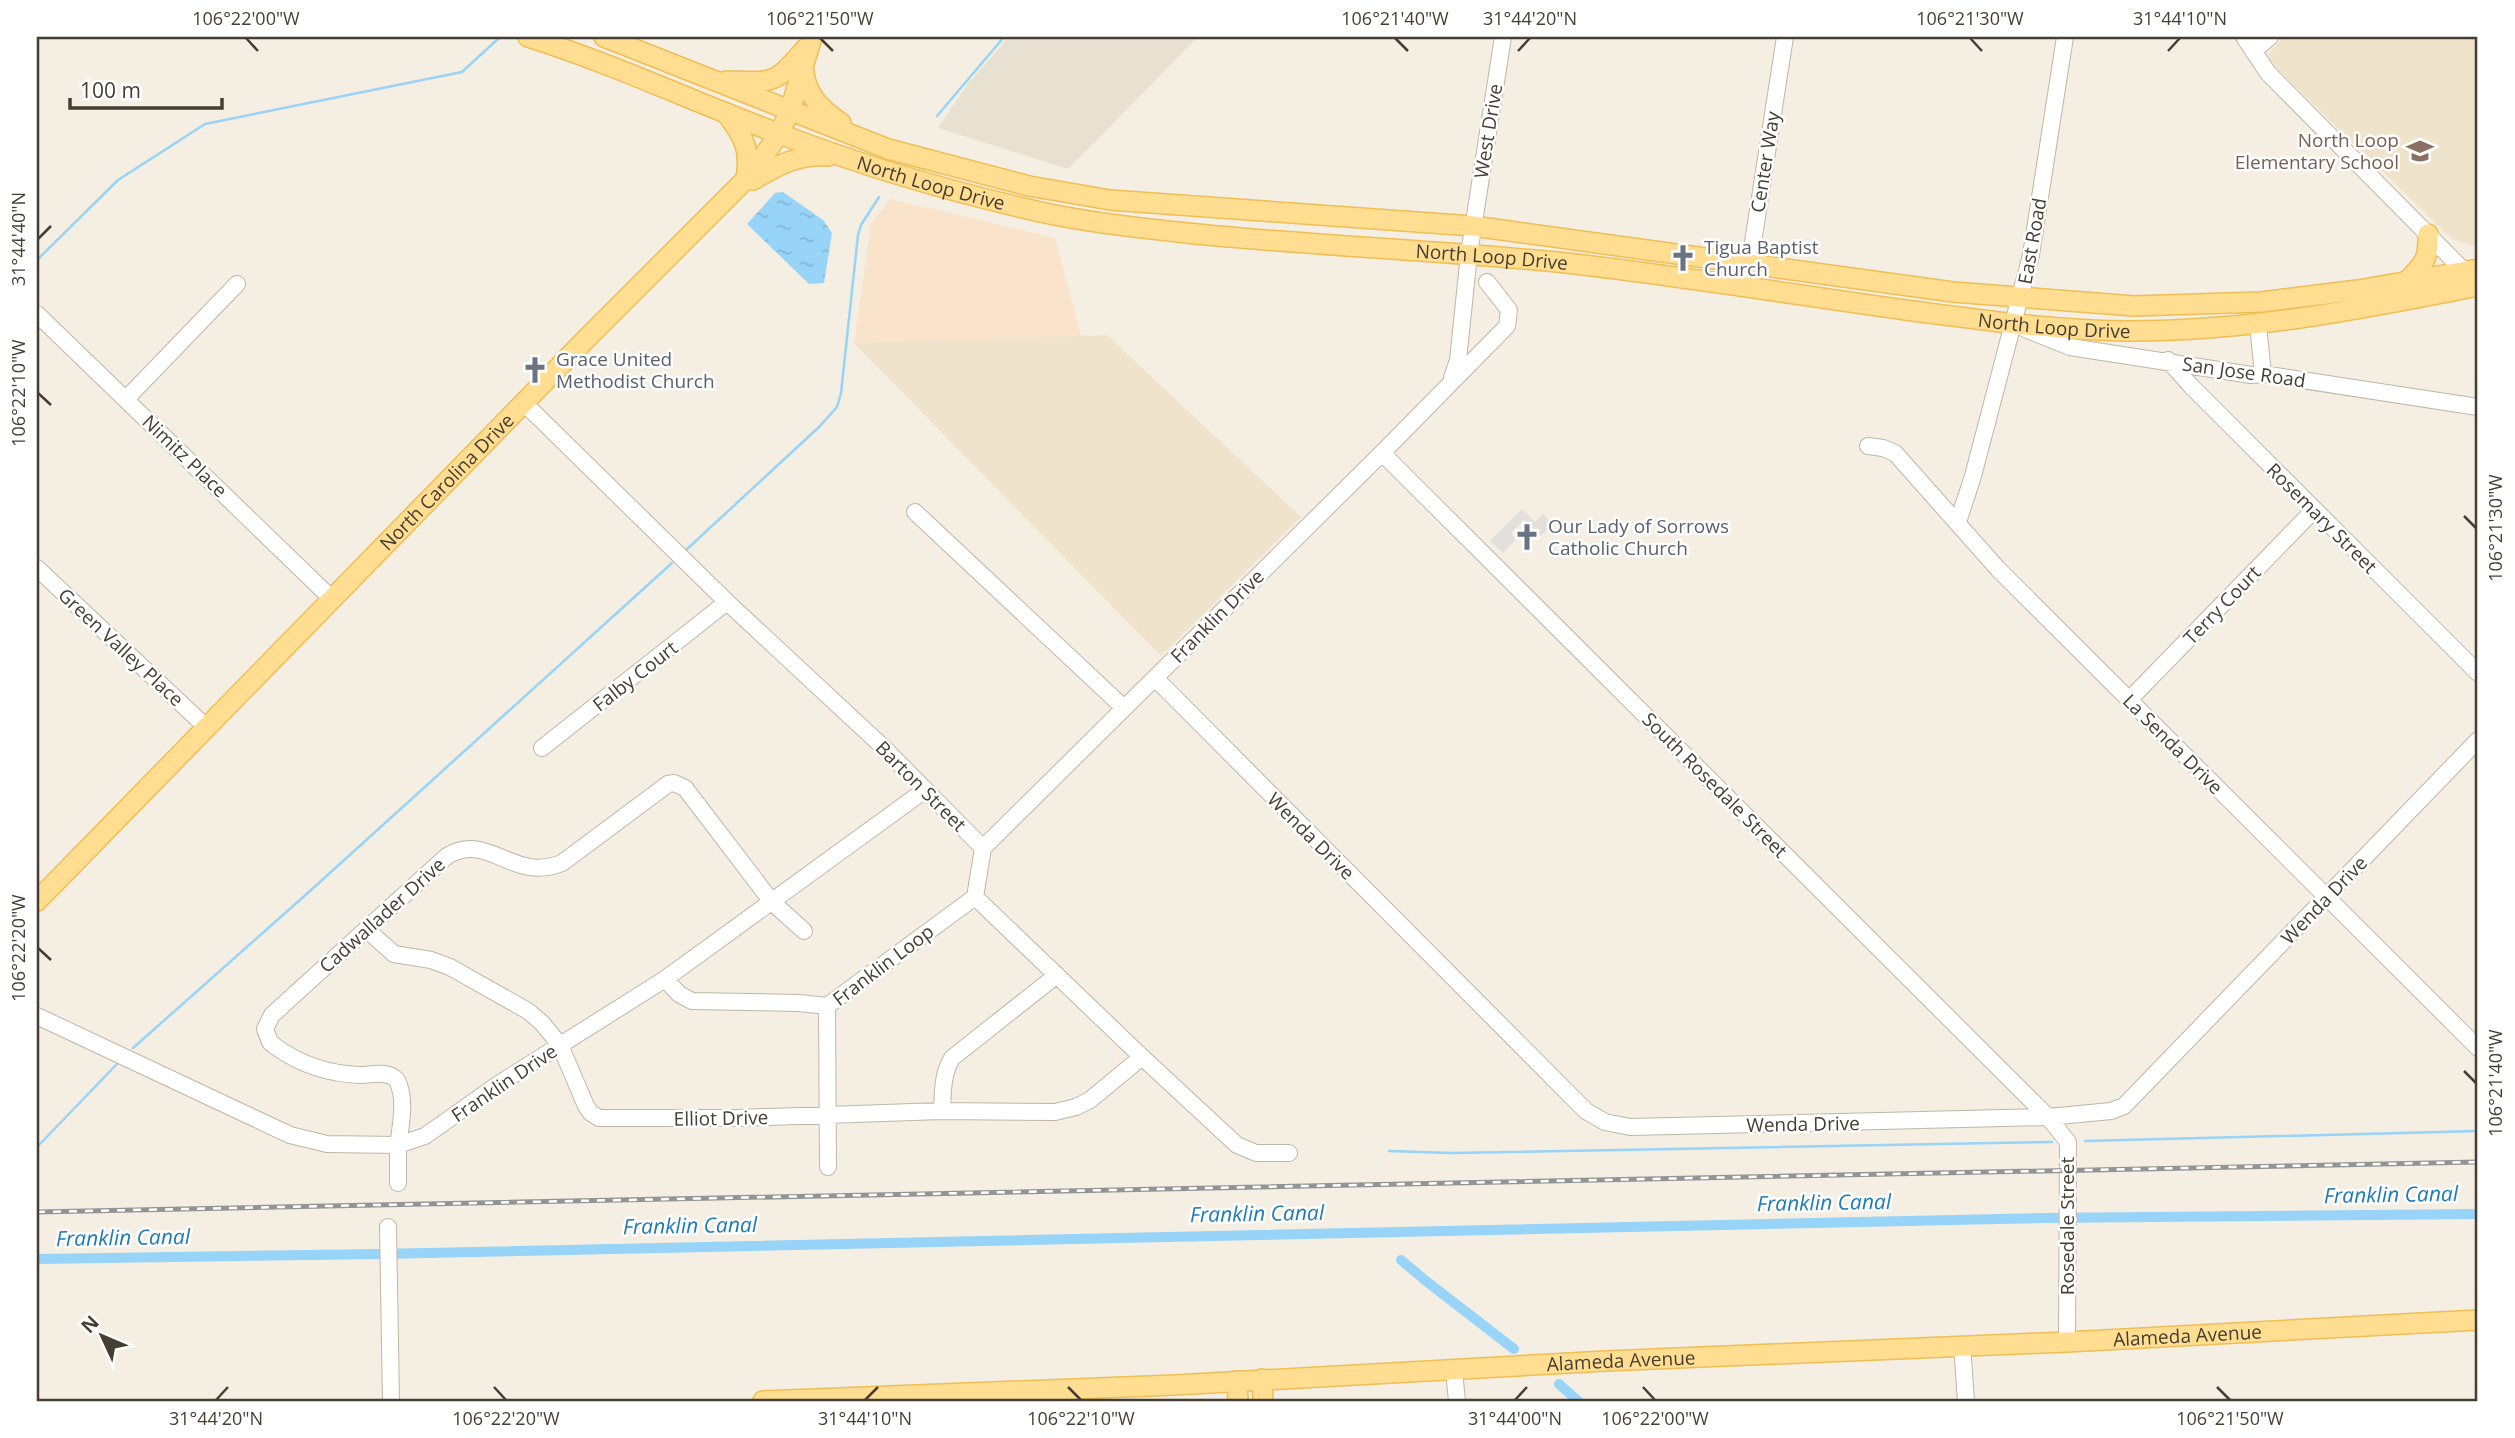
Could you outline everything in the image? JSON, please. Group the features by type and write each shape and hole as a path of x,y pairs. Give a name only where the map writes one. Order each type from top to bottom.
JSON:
{"main road":[{"name":"North Loop Drive","path":"529,37 571,50 779,134 885,171 1023,208 1094,222 1236,238 1469,254 1569,264 2013,325 2119,331 2195,330 2258,325 2345,312 2478,285"},
{"name":"North Loop Drive","path":"604,37 888,149 1029,186 1110,200 1473,226 1917,287 2064,302 2134,306 2261,302 2358,290 2470,269"},
{"path":"715,80 767,81 776,78 785,73 811,40"},
{"name":"North Carolina Drive","path":"37,901 762,161 790,111 811,40"},
{"path":"803,66 805,83 811,98 861,138"},
{"path":"726,113 747,146 749,163 741,184"},
{"path":"741,184 786,160 814,155 842,156"},
{"path":"1023,208 1029,186"},
{"path":"2408,280 2424,264 2429,249 2428,234"},
{"name":"Alameda Avenue","path":"763,1401 1006,1396 1262,1379 2478,1320"},
{"path":"1262,1379 1263,1401"},
{"path":"1237,1381 1238,1401"}],"street":[{"name":"West Drive","path":"1473,226 1503,37"},
{"name":"Center Way","path":"1746,287 1784,37"},
{"name":"East Road","path":"1958,522 1973,476 2031,255 2065,37"},
{"path":"2270,37 2249,44 2268,73 2428,234 2470,269 2478,285"},
{"name":"Franklin Drive","path":"1450,384 1458,360 1473,226"},
{"name":"Franklin Drive","path":"983,848 1382,453 1508,321 1509,310 1506,303 1487,282"},
{"path":"126,399 237,284"},
{"name":"Nimitz Place","path":"37,314 332,599"},
{"name":"San Jose Road","path":"2013,325 2070,347 2478,407"},
{"path":"2258,325 2263,374"},
{"name":"Rosemary Street","path":"2168,360 2478,673"},
{"name":"Barton Street","path":"524,403 983,848 975,897"},
{"name":"La Senda Drive","path":"1868,446 1892,451 1958,522 1979,550 2478,1048"},
{"name":"South Rosedale Street","path":"1382,453 2048,1117"},
{"name":"Terry Court","path":"2129,700 2314,510"},
{"path":"915,512 1124,708"},
{"name":"Green Valley Place","path":"37,568 206,727"},
{"name":"Falby Court","path":"542,748 727,602"},
{"name":"Wenda Drive","path":"1155,678 1586,1111 1596,1118 1618,1126 1630,1127 2048,1117 2111,1111 2123,1106 2478,740"},
{"name":"Cadwallader Drive","path":"398,1183 398,1145 402,1132 401,1097 400,1086 393,1075 327,1072 275,1047 265,1029 272,1015 453,853 476,849 522,867 551,867 562,863 668,784 674,783 685,788 772,902 804,931"},
{"name":"Franklin Drive","path":"37,1016 290,1135 327,1144 398,1145 425,1136 497,1085 665,979 925,790"},
{"path":"975,897 1237,1144 1256,1153 1289,1153"},
{"name":"Franklin Loop","path":"665,979 679,994 692,1001 827,1006 975,897"},
{"name":"Elliot Drive","path":"366,929 394,954 431,960 450,967 517,1005 542,1023 560,1045 586,1106 600,1118 635,1120 942,1111 1064,1111 1090,1100 1142,1057"},
{"path":"942,1111 943,1080 952,1058 1057,975"},
{"path":"827,1006 828,1167"},
{"name":"Rosedale Street","path":"2048,1117 2068,1142 2067,1342"},
{"path":"388,1234 391,1401"},
{"path":"1962,1345 1966,1401"},
{"path":"1454,1371 1457,1401"}],"shaded area":[{"path":"1009,37 1198,37 1068,169 938,128 967,85"},
{"name":"North Loop Elementary School","path":"2283,37 2478,37 2478,247 2452,239 2271,63 2268,55"},
{"path":"890,199 1055,238 1081,336 854,343 871,223"},
{"path":"1107,335 1301,517 1161,656 854,343"},
{"path":"1522,509 1535,522 1543,514 1553,524 1541,536 1524,520 1511,533 1516,539 1503,553 1490,541"}],"water":[{"path":"783,192 823,220 832,233 824,283 809,284 747,224 775,193"}],"waterway":[{"path":"37,260 118,180 205,124 462,72 500,37"},
{"path":"937,116 1004,37"},
{"path":"686,550 819,427 837,407 841,393 858,235 861,225 879,197"},
{"path":"133,1048 672,563"},
{"path":"37,1147 117,1064"},
{"path":"2085,1141 2478,1131"},
{"path":"1389,1151 1451,1153 2052,1142"},
{"name":"Franklin Canal","path":"37,1259 2045,1218 2478,1214"},
{"path":"1401,1260 1514,1349"},
{"path":"1559,1384 1578,1401"}],"railway":[{"path":"37,1212 2478,1162"}],"place":[{"name":"North Loop Elementary School","path":"2420,151"},
{"name":"Tigua Baptist Church","path":"1683,258"},
{"name":"Grace United Methodist Church","path":"535,370"},
{"name":"Our Lady of Sorrows Catholic Church","path":"1527,537"}]}
